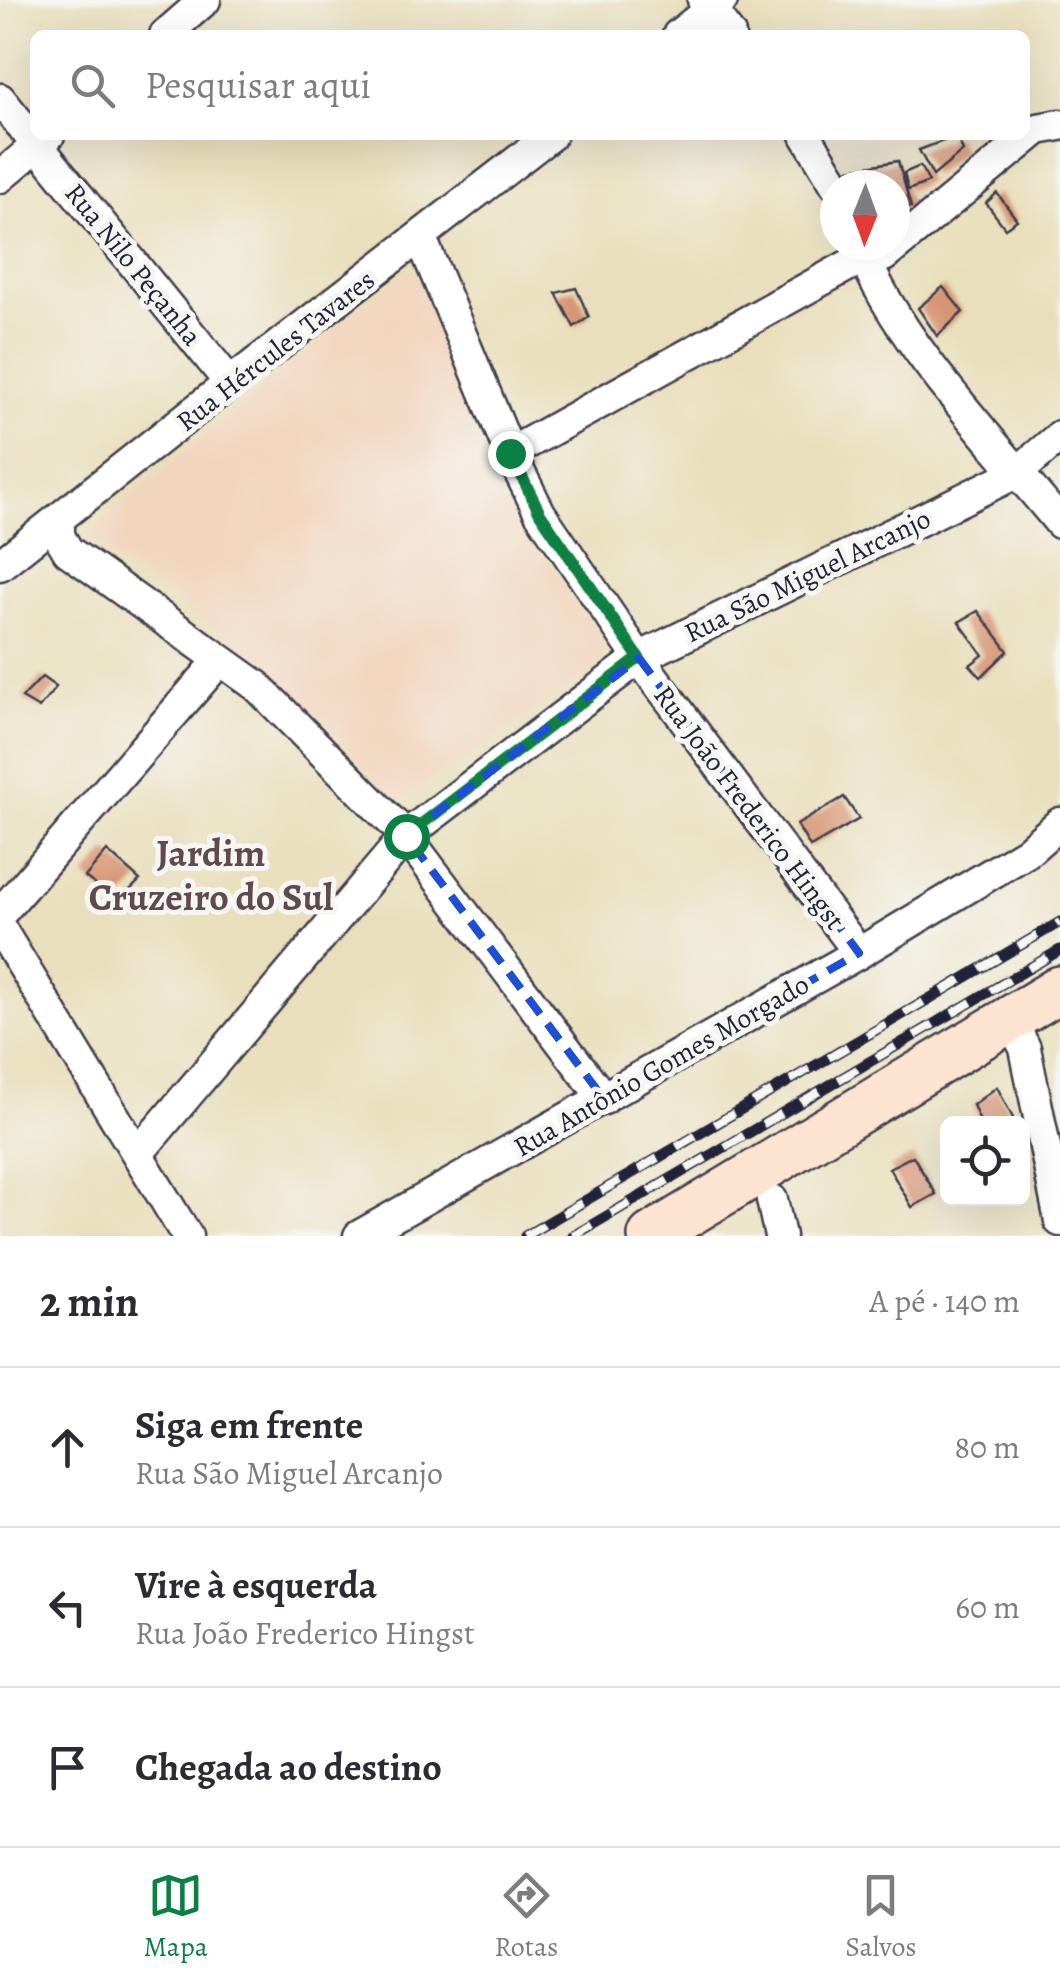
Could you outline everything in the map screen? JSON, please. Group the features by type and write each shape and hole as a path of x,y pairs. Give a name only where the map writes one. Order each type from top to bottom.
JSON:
{"main road":[{"path":"712,1236 776,1218 1032,1031 1060,989"},
{"path":"651,1236 1032,1031"}],"street":[{"path":"171,30 205,0"},
{"path":"683,30 712,3 727,30"},
{"name":"Rua Nilo Peçanha","path":"0,99 30,127"},
{"path":"1030,136 1038,129 1060,125"},
{"path":"0,178 44,140"},
{"name":"Rua Nilo Peçanha","path":"44,140 230,383"},
{"name":"Rua Hércules Tavares","path":"0,565 545,140"},
{"path":"809,140 827,170"},
{"path":"910,235 1025,140"},
{"name":"Rua João Frederico Hingst","path":"421,238 510,453 540,513 639,658 858,953"},
{"path":"510,453 855,260"},
{"path":"865,260 880,294 923,354 1060,523"},
{"name":"Rua São Miguel Arcanjo","path":"139,1152 406,836 639,658 1018,472 1060,436"},
{"path":"59,519 58,536 68,552 258,686 406,836 604,1100"},
{"path":"0,914 219,661"},
{"name":"Rua Antônio Gomes Morgado","path":"359,1236 858,953 1026,852 1060,823"},
{"path":"0,928 187,1236"},
{"path":"1032,1031 1060,1221"}],"highlighted area":[{"path":"639,658 859,953 604,1099 406,836"}],"shaded area":[{"path":"407,268 424,286 480,460 547,561 603,635 603,652 597,668 403,799 392,797 328,727 244,648 91,541 97,525"}],"building":[{"path":"945,140 958,140 963,151 933,176 919,150"},
{"path":"898,161 901,170 850,170"},
{"path":"920,166 929,182 910,189 910,170"},
{"path":"997,193 1017,220 1005,228 986,203"},
{"path":"943,287 963,312 937,336 918,308"},
{"path":"576,288 589,317 574,327 556,293"},
{"path":"978,611 1008,651 981,677 970,665 983,655 959,622"},
{"path":"42,677 56,687 39,708 22,698"},
{"path":"844,797 859,819 810,847 797,825"},
{"path":"107,851 140,880 118,902 85,877"},
{"path":"997,1087 1012,1116 978,1116 973,1105"},
{"path":"913,1156 936,1194 912,1207 889,1168"}],"railway":[{"path":"525,1236 1060,922"},
{"path":"573,1236 1060,950"}],"district":[{"name":"Jardim Cruzeiro do Sul","path":"211,874"}],"route":[{"path":"406,836 639,658 540,513 510,453"}]}
